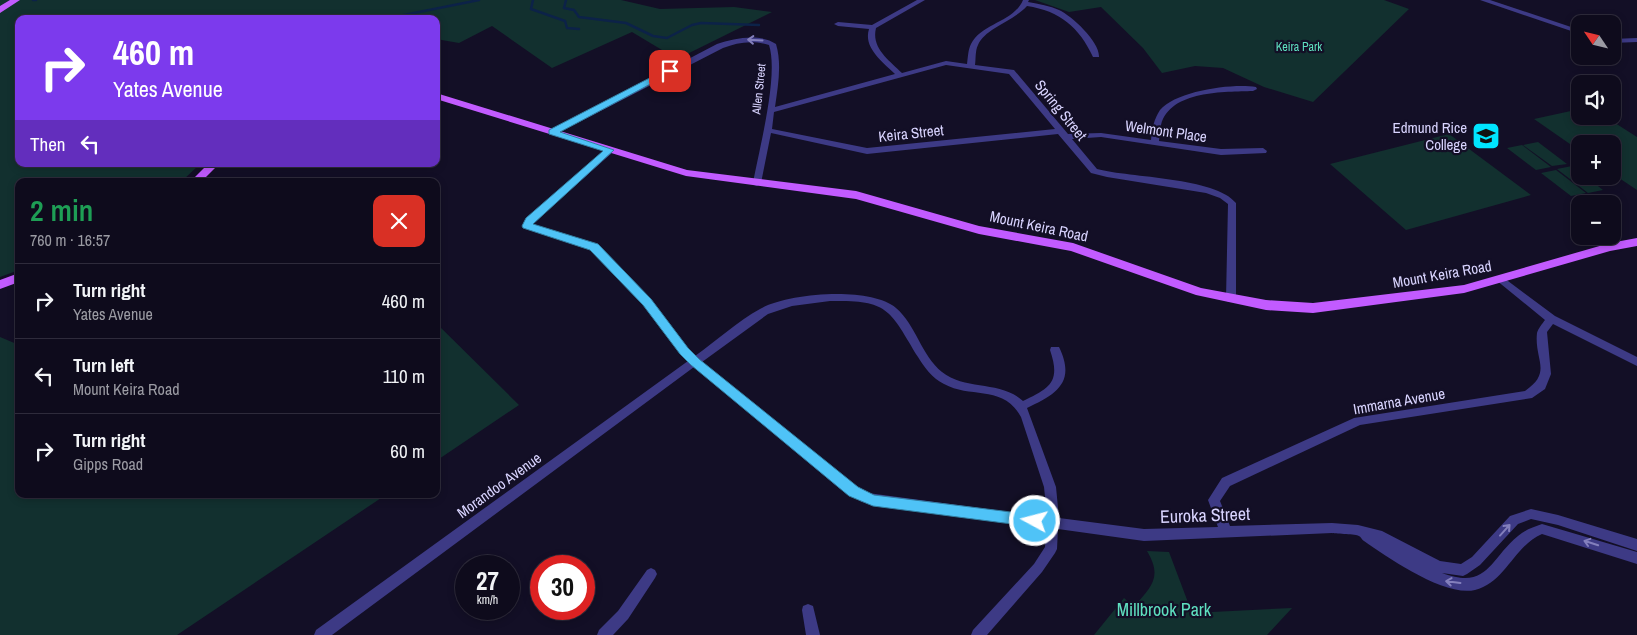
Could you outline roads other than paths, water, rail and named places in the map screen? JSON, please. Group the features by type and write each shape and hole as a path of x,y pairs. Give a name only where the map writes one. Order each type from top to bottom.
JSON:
{"main road":[{"path":"0,10 16,0"},
{"name":"Mount Keira Road","path":"440,97 686,173 856,195 979,230 1059,243 1173,283 1231,299 1273,306 1312,308 1464,289 1502,280 1610,247 1637,242"},
{"path":"199,178 211,167"},
{"path":"0,284 15,278"}],"street":[{"path":"838,24 873,27 922,0"},
{"path":"1483,0 1571,29"},
{"path":"971,65 975,45 986,30 1026,2 1064,14 1091,43 1096,55"},
{"path":"873,27 869,35 870,43 900,75"},
{"name":"Allen Street","path":"552,132 727,43 760,40 772,44 776,53 771,110 756,183"},
{"path":"1621,41 1637,40"},
{"name":"Spring Street","path":"771,110 946,63 1006,70 1014,74 1089,167 1097,172 1209,190 1228,197 1232,203 1231,299"},
{"path":"1155,143 1156,122 1168,106 1176,101 1205,92 1253,89"},
{"name":"Keira Street","path":"767,130 867,151 1063,134"},
{"name":"Welmont Place","path":"1063,134 1101,135 1221,152 1263,151"},
{"name":"Euroka Street","path":"610,150 529,221 527,226 594,247 647,302 684,351 695,362 860,495 873,500 1144,536 1332,528 1358,530 1378,535 1438,566 1463,570 1476,561 1514,520 1531,514 1558,520 1637,545"},
{"path":"1502,280 1551,319 1637,362"},
{"name":"Morandoo Avenue","path":"321,635 754,318 772,307 842,297 861,297 878,301 892,309 924,360 944,380 959,386 995,390 1012,397 1022,406"},
{"name":"Immarna Avenue","path":"1226,532 1214,500 1226,482 1358,421 1528,395 1541,386 1546,374 1542,332 1551,319"},
{"path":"978,635 1038,568 1051,549 1053,524 1050,487 1022,406 1050,392 1059,382 1061,364 1055,350"},
{"name":"Euroka Street","path":"1358,530 1426,572 1446,582 1474,584 1492,574 1528,532 1542,528 1637,558"},
{"path":"604,635 623,616 651,574"},
{"path":"808,610 813,635"}],"waterway":[{"path":"404,15 479,0"},
{"path":"533,0 531,9 565,21 567,28 579,29"},
{"path":"566,0 564,8 574,10 579,17 626,23 653,36 667,38 692,25 701,23 759,25"}],"place":[{"name":"Edmund Rice College","path":"1486,136"}],"park label":[{"name":"Keira Park","path":"1299,47"},
{"name":"Millbrook Park","path":"1164,609"}]}
